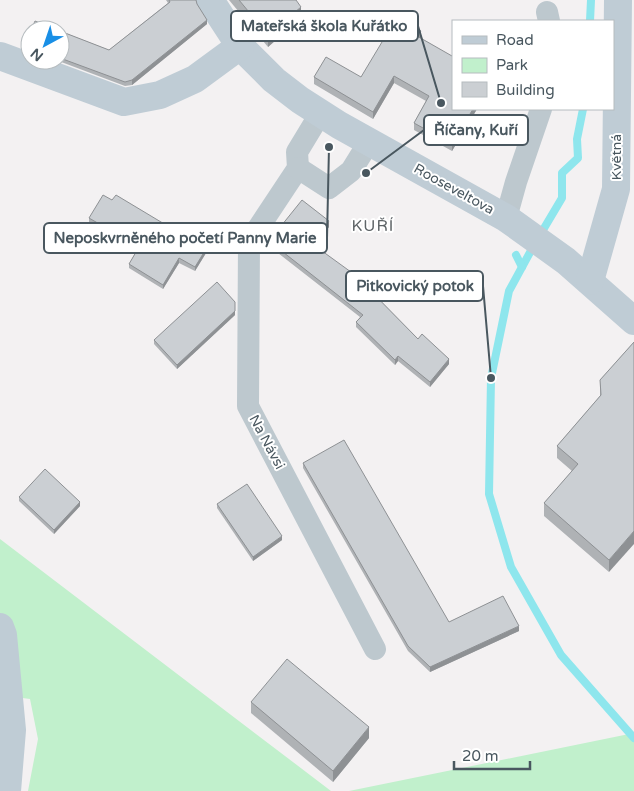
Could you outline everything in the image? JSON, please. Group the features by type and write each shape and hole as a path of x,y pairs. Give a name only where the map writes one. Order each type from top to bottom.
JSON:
{"street":[{"name":"Rooseveltova","path":"210,0 240,46 274,80 320,114 513,224 566,261 634,321"},
{"name":"Květná","path":"590,281 616,189 618,0"},
{"path":"0,56 124,102 160,95 195,79 240,46"},
{"path":"513,224 516,182 541,110"},
{"name":"Na Návsi","path":"320,114 297,152 298,168 249,242 248,406 375,649"},
{"path":"298,168 329,188 351,171 370,142"},
{"path":"0,627 3,635 12,730 7,791"}],"green space":[{"path":"0,539 331,791 28,791 38,739 30,699 0,695"},
{"path":"634,733 634,791 349,791"}],"building":[{"path":"169,0 196,0 207,20 132,80 125,82 70,62 70,35 109,50 170,2"},
{"path":"239,0 296,0 301,7 268,35"},
{"path":"397,17 421,31 417,36 452,56 452,110 472,110 452,144 414,123 429,96 394,76 373,112 314,77 326,57 361,77"},
{"path":"103,195 112,200 116,195 206,249 195,267 179,258 163,285 129,264 139,247 89,218"},
{"path":"302,200 329,221 311,243 362,280 418,339 422,334 449,359 430,382 398,356 395,360 356,322 363,315 269,241"},
{"path":"217,282 235,302 235,311 177,365 154,340"},
{"path":"634,342 634,531 609,560 544,503 578,464 557,446 601,395 600,380"},
{"path":"344,440 449,622 503,596 519,626 430,667 408,646 303,463"},
{"path":"45,469 80,502 54,530 19,497"},
{"path":"247,484 282,536 253,557 217,504"},
{"path":"287,659 369,727 333,771 251,702"}],"waterway":[{"path":"590,20 591,0"},
{"path":"540,235 562,198 562,173 578,158 577,139 583,110"},
{"path":"534,245 509,291 491,378 489,494 511,567 561,655 634,738"},
{"path":"516,255 522,267"}],"place":[{"name":"Mateřská škola Kuřátko","path":"441,103"},
{"name":"Neposkvrněného početí Panny Marie","path":"329,147"},
{"name":"Říčany, Kuří","path":"366,173"},
{"name":"Pitkovický potok","path":"491,378"}],"district":[{"name":"KUŘÍ","path":"373,226"}]}
